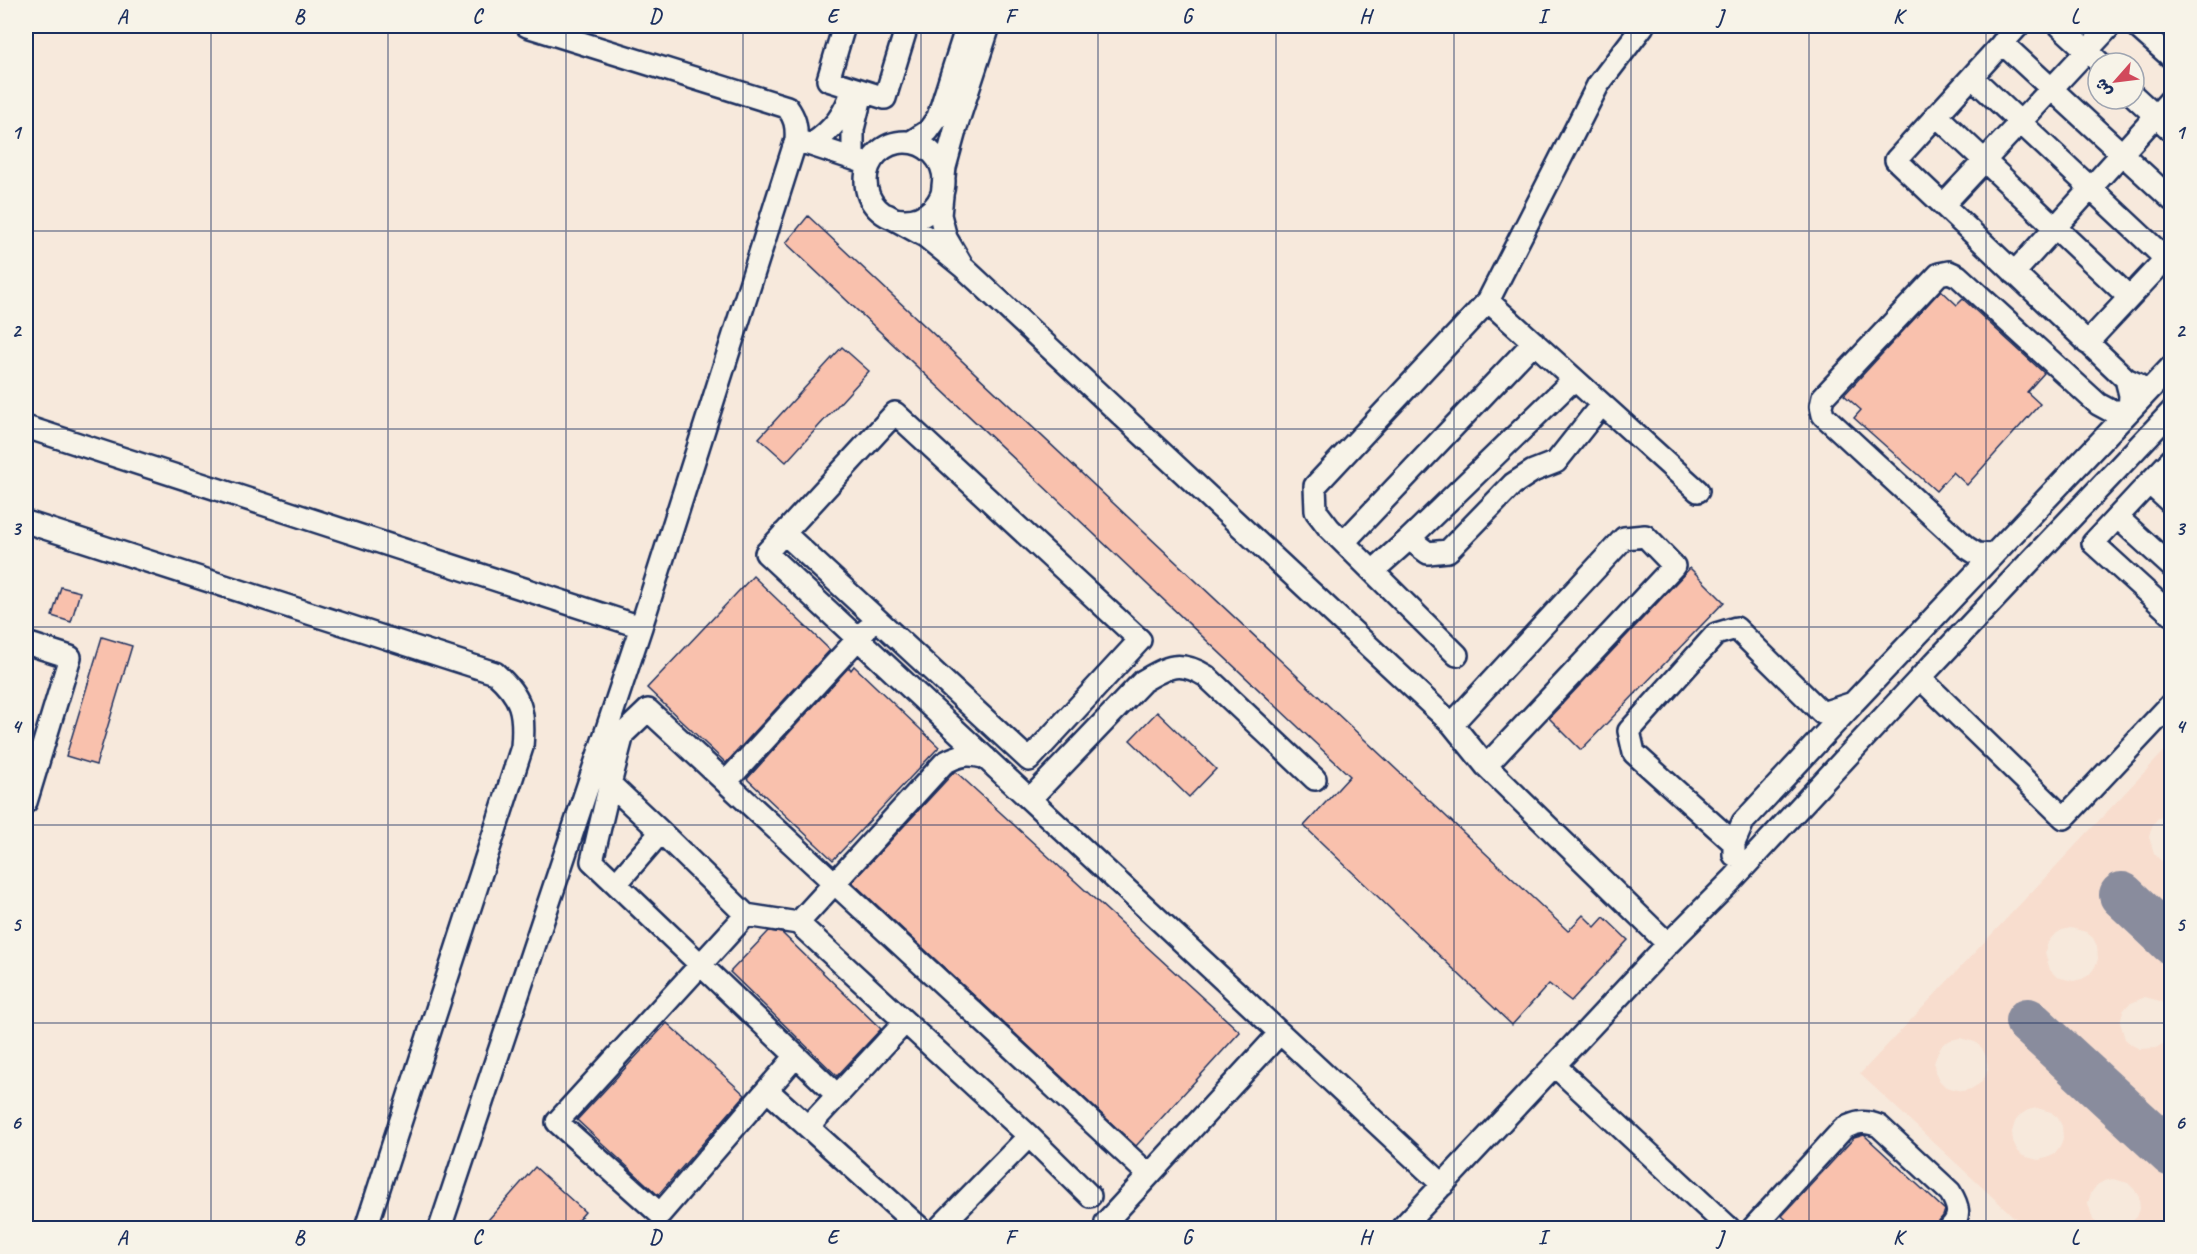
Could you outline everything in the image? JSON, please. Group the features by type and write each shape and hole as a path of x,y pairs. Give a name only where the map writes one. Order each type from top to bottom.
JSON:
{"lane":[{"path":"527,26 787,107 794,117 804,142 861,161 886,146 898,142 911,142 928,149 940,163 943,175 944,187 938,201 929,212 915,219 901,220 887,215"},
{"path":"844,26 828,80 885,98 907,26"},
{"path":"911,142 928,131 938,117 967,26"},
{"path":"963,267 946,238 940,215 949,151 989,26"},
{"path":"1457,655 1372,571 1316,511 1315,486 1488,301 1598,85 1643,26"},
{"path":"2018,26 1896,160 2126,379 2139,385 2154,385"},
{"path":"2060,26 2087,51"},
{"path":"2096,51 2110,26"},
{"path":"2136,26 2172,58"},
{"path":"2002,43 2172,200"},
{"path":"1943,205 2051,88 2086,62"},
{"path":"1972,77 2090,188 2168,255 2087,343"},
{"path":"440,1228 804,142 835,125 858,90"},
{"path":"858,90 852,129 868,193 875,206 925,236 963,267 1452,724 1486,766 1668,944"},
{"path":"2014,273 2172,98"},
{"path":"2146,107 2172,131"},
{"path":"1936,115 2129,297"},
{"path":"1993,555 1977,554 1966,547 1823,415 1821,406 1823,397 1939,274 1949,272 1958,276 2098,404 2111,411 2129,411"},
{"path":"1488,301 1698,491"},
{"path":"1344,542 1534,342"},
{"path":"1733,879 1734,843 1743,822 2172,366"},
{"path":"1372,571 1574,379"},
{"path":"2126,379 2130,395 2129,411"},
{"path":"1409,538 1428,553 1448,551 1513,484 1533,471 1556,462 1602,404"},
{"path":"2098,404 2106,418 2107,435"},
{"path":"1402,1228 2172,411"},
{"path":"784,533 1029,760 1140,640 895,413 784,533 766,553 1443,1185"},
{"path":"26,428 641,627"},
{"path":"2093,543 2172,459"},
{"path":"2149,483 2172,504"},
{"path":"2117,517 2172,567"},
{"path":"2068,521 2172,615"},
{"path":"26,522 495,673 509,685 520,702 524,720 522,747 366,1228"},
{"path":"1452,724 1624,538 1645,536 1674,566 1486,766"},
{"path":"1966,547 1973,559 1975,574"},
{"path":"726,783 877,619"},
{"path":"1734,843 1634,753 1629,731 1716,634 1736,628 1822,713 1853,703"},
{"path":"26,643 70,657 31,764 26,802"},
{"path":"1030,799 1143,681 1160,671 1179,665 1192,668 1206,676 1314,779"},
{"path":"1920,678 2064,818 2172,703"},
{"path":"837,1095 592,861 623,734 648,710 1149,1175"},
{"path":"986,758 1003,736"},
{"path":"798,923 944,763 959,754 974,753 986,758"},
{"path":"610,784 746,915 798,923 1029,1136 1113,1219 1149,1175 1280,1033"},
{"path":"616,884 661,832"},
{"path":"746,915 557,1122 660,1214 796,1056"},
{"path":"808,1127 905,1022"},
{"path":"1556,1066 1729,1228"},
{"path":"767,1090 920,1228"},
{"path":"1753,1228 1843,1130 1855,1122 1868,1121 1879,1126 1950,1192 1958,1205 1958,1215 1950,1228"},
{"path":"939,1228 1029,1136"}],"shaded area":[{"path":"2171,744 2171,813 2157,819 2149,837 2154,853 2160,860 2171,864 2171,1018 2167,1007 2160,1001 2145,997 2129,1004 2123,1011 2120,1022 2125,1039 2140,1049 2156,1048 2164,1043 2171,1030 2171,1228 2125,1228 2137,1217 2140,1209 2139,1197 2128,1183 2113,1179 2097,1185 2088,1203 2093,1220 2104,1228 2026,1228 1860,1074","holes":["2071,928 2086,932 2093,938 2097,946 2098,959 2089,975 2073,981 2057,977 2050,970 2045,953 2048,942 2054,935","1960,1038 1975,1042 1986,1056 1988,1069 1985,1077 1971,1089 1962,1091 1946,1087 1935,1072 1934,1063 1938,1052 1943,1044","2037,1108 2051,1112 2058,1118 2062,1126 2063,1138 2055,1154 2038,1160 2023,1156 2017,1150 2012,1132 2020,1115"]}],"building":[{"path":"808,216 1568,931 1583,915 1595,927 1604,917 1628,940 1571,1001 1549,984 1512,1025 1304,826 1350,776 786,243"},
{"path":"1941,290 1957,305 1963,299 2044,373 2027,392 2040,404 1967,485 1953,472 1936,491 1854,418 1861,410 1844,395"},
{"path":"842,347 869,371 786,462 759,438"},
{"path":"1690,568 1724,602 1581,750 1549,718"},
{"path":"753,576 830,650 726,763 647,688"},
{"path":"61,587 80,592 71,622 52,616"},
{"path":"102,637 132,646 96,765 66,756"},
{"path":"854,666 939,747 833,860 747,779 849,667 851,670"},
{"path":"1157,712 1216,769 1189,797 1130,740"},
{"path":"955,771 1240,1032 1136,1146 852,882"},
{"path":"769,931 782,933 881,1029 837,1076 730,972"},
{"path":"667,1023 745,1095 658,1195 577,1120"},
{"path":"1864,1135 1945,1210 1943,1216 1933,1228 1795,1228 1782,1216 1854,1138"},
{"path":"535,1167 585,1212 571,1228 481,1228"}],"taxiway":[{"path":"2122,895 2172,942"},
{"path":"2028,1021 2172,1154"}]}
